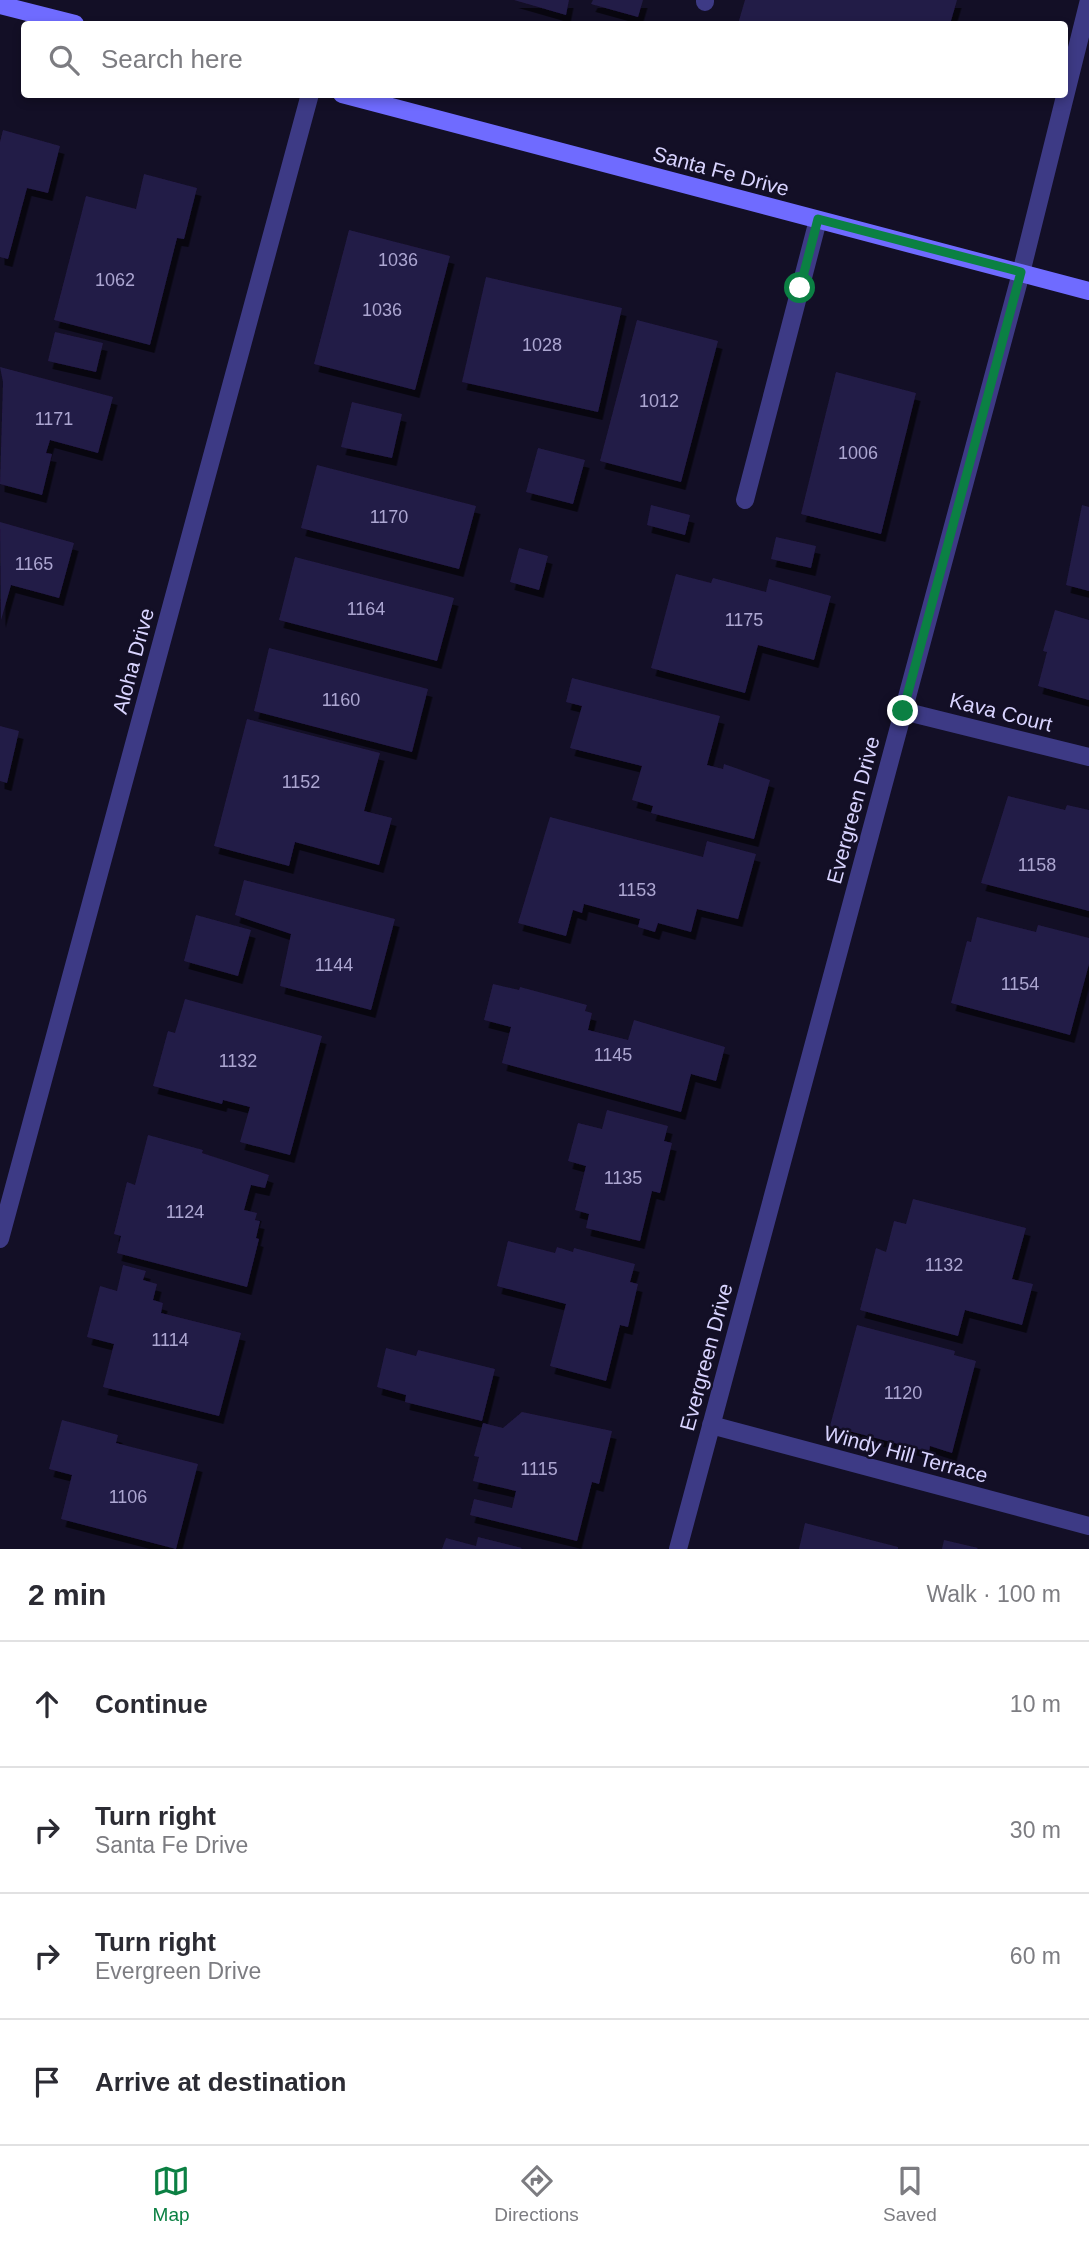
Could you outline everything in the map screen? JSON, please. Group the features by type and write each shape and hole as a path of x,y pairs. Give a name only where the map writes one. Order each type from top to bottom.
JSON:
{"main road":[{"path":"0,5 63,21"},
{"name":"Santa Fe Drive","path":"357,98 1089,291"}],"street":[{"name":"Evergreen Drive","path":"1068,81 1088,0"},
{"name":"Aloha Drive","path":"0,1239 309,98"},
{"name":"Evergreen Drive","path":"678,1549 1021,272 1064,98"},
{"path":"745,500 818,219"},
{"name":"Kava Court","path":"903,711 1089,757"},
{"name":"Windy Hill Terrace","path":"711,1425 1089,1526"}],"building":[{"path":"514,0 569,0 566,15"},
{"path":"593,0 643,0 638,17 591,4"},
{"path":"745,0 957,0 951,21 739,21"},
{"path":"3,130 60,146 48,193 27,188 8,259 0,257 0,142"},
{"path":"144,174 197,188 184,239 177,238 150,345 54,320 86,196 136,209"},
{"path":"349,230 450,256 415,390 314,364"},
{"path":"486,277 622,308 598,412 462,382"},
{"path":"637,320 718,341 681,482 600,461"},
{"path":"55,332 103,343 96,372 48,361"},
{"path":"0,367 113,397 98,453 50,440 46,453 52,454 42,495 0,484 3,382"},
{"path":"836,372 916,393 881,534 801,514"},
{"path":"352,402 402,414 392,458 341,447"},
{"path":"538,448 585,460 573,504 526,492"},
{"path":"317,465 476,506 459,569 301,528"},
{"path":"651,505 690,515 685,535 647,525"},
{"path":"1082,505 1089,507 1089,591 1066,585"},
{"path":"0,522 74,543 59,598 11,585 1,620"},
{"path":"776,537 816,546 811,568 771,559"},
{"path":"519,548 548,556 539,590 510,582"},
{"path":"295,557 454,598 437,661 279,620"},
{"path":"676,574 711,583 713,578 766,592 769,579 831,596 814,660 758,645 745,693 651,668"},
{"path":"1055,610 1089,620 1089,700 1038,686 1047,652 1043,651"},
{"path":"269,648 428,689 412,752 254,711"},
{"path":"572,678 720,716 707,765 723,769 724,764 770,780 754,839 651,813 653,806 632,800 642,766 570,748 582,706 566,702"},
{"path":"247,719 380,753 364,811 392,818 379,865 295,842 289,866 214,846"},
{"path":"0,726 19,731 7,783 0,781"},
{"path":"1008,796 1065,810 1067,805 1089,810 1089,911 981,883"},
{"path":"550,817 703,857 707,841 756,854 738,919 697,909 691,932 658,923 655,932 638,927 640,919 584,904 582,913 573,910 566,936 518,923"},
{"path":"244,880 395,919 371,1010 280,986 291,934 235,915"},
{"path":"196,915 251,930 238,976 184,961"},
{"path":"977,917 1036,932 1038,925 1089,938 1089,964 1070,1035 951,1003 967,941 971,942"},
{"path":"493,984 519,990 520,987 587,1005 585,1011 592,1013 588,1030 628,1040 634,1020 725,1047 716,1081 691,1074 681,1112 502,1063 511,1027 484,1020"},
{"path":"185,999 322,1036 290,1155 240,1142 250,1107 223,1100 222,1104 153,1086 168,1031 175,1033"},
{"path":"607,1110 668,1126 664,1141 672,1143 660,1193 652,1191 640,1241 586,1228 589,1214 575,1210 586,1166 568,1161 578,1123 602,1129"},
{"path":"148,1135 203,1150 202,1153 269,1175 265,1188 251,1185 244,1210 257,1213 255,1220 260,1221 256,1238 259,1239 247,1287 117,1253 121,1236 114,1234 127,1182 135,1185"},
{"path":"913,1199 1026,1228 1012,1279 1033,1284 1022,1325 965,1310 958,1336 860,1310 876,1248 886,1252 894,1221 906,1224"},
{"path":"508,1241 555,1253 557,1247 573,1252 574,1248 635,1264 630,1282 638,1284 628,1327 620,1325 606,1381 550,1366 566,1304 497,1286"},
{"path":"123,1265 146,1271 143,1280 157,1284 153,1300 163,1303 161,1313 241,1333 219,1416 103,1387 114,1344 87,1337 100,1286 117,1291"},
{"path":"857,1325 955,1351 954,1355 976,1361 952,1453 930,1446 929,1452 830,1426"},
{"path":"386,1348 416,1356 418,1350 495,1369 482,1421 405,1402 406,1395 377,1387"},
{"path":"522,1412 612,1431 599,1484 592,1482 577,1541 470,1515 474,1499 512,1508 516,1491 473,1481 479,1457 474,1456 483,1423 503,1428"},
{"path":"62,1420 118,1435 116,1443 198,1464 176,1549 61,1519 72,1475 49,1469"},
{"path":"805,1523 898,1547 898,1549 799,1549"},
{"path":"478,1537 522,1548 442,1549 446,1538 476,1546"},
{"path":"944,1540 978,1548 942,1549"}],"route":[{"path":"800,288 818,219 1021,272 903,711"}]}
